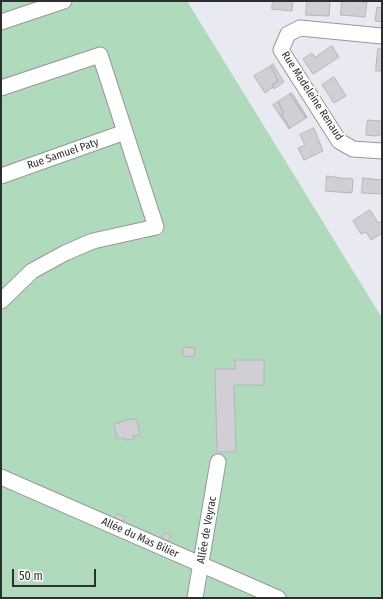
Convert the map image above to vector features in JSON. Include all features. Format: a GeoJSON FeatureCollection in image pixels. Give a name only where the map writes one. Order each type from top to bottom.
{"type":"FeatureCollection","features":[{"type":"Feature","properties":{"kind":"street"},"geometry":{"type":"LineString","coordinates":[[1,22],[64,1]]}},
{"type":"Feature","properties":{"kind":"street","name":"Rue Madeleine Renaud"},"geometry":{"type":"LineString","coordinates":[[382,36],[300,28],[288,34],[281,50],[339,141],[353,149],[382,151]]}},
{"type":"Feature","properties":{"kind":"street"},"geometry":{"type":"LineString","coordinates":[[1,88],[100,55],[156,227],[93,241],[65,253],[32,271],[1,301]]}},
{"type":"Feature","properties":{"kind":"street","name":"Rue Samuel Paty"},"geometry":{"type":"LineString","coordinates":[[1,176],[125,132]]}},
{"type":"Feature","properties":{"kind":"street","name":"Allée de Veyrac"},"geometry":{"type":"LineString","coordinates":[[195,598],[218,462]]}},
{"type":"Feature","properties":{"kind":"street","name":"Allée du Mas Bilier"},"geometry":{"type":"LineString","coordinates":[[1,478],[278,598]]}},
{"type":"Feature","properties":{"kind":"green space"},"geometry":{"type":"Polygon","coordinates":[[[1,1],[187,1],[382,318],[382,598],[1,598],[1,1]]]}},
{"type":"Feature","properties":{"kind":"building"},"geometry":{"type":"Polygon","coordinates":[[[273,1],[293,1],[292,11],[272,9],[273,1]]]}},
{"type":"Feature","properties":{"kind":"building"},"geometry":{"type":"Polygon","coordinates":[[[307,1],[330,1],[329,16],[306,15],[307,1]]]}},
{"type":"Feature","properties":{"kind":"building"},"geometry":{"type":"Polygon","coordinates":[[[342,1],[367,2],[365,17],[341,15],[342,1]]]}},
{"type":"Feature","properties":{"kind":"building"},"geometry":{"type":"Polygon","coordinates":[[[377,7],[382,8],[381,22],[375,21],[377,7]]]}},
{"type":"Feature","properties":{"kind":"building"},"geometry":{"type":"Polygon","coordinates":[[[332,46],[339,57],[313,74],[303,59],[312,53],[315,57],[332,46]]]}},
{"type":"Feature","properties":{"kind":"building"},"geometry":{"type":"Polygon","coordinates":[[[378,49],[382,49],[382,71],[376,71],[378,49]]]}},
{"type":"Feature","properties":{"kind":"building"},"geometry":{"type":"Polygon","coordinates":[[[273,64],[284,82],[274,89],[272,85],[278,81],[271,66],[273,64]]]}},
{"type":"Feature","properties":{"kind":"building"},"geometry":{"type":"Polygon","coordinates":[[[271,66],[278,81],[265,93],[254,76],[271,66]]]}},
{"type":"Feature","properties":{"kind":"building"},"geometry":{"type":"Polygon","coordinates":[[[334,77],[346,96],[334,103],[322,85],[334,77]]]}},
{"type":"Feature","properties":{"kind":"building"},"geometry":{"type":"Polygon","coordinates":[[[292,93],[307,117],[306,118],[290,94],[292,93]]]}},
{"type":"Feature","properties":{"kind":"building"},"geometry":{"type":"Polygon","coordinates":[[[290,94],[306,118],[290,128],[281,114],[284,113],[278,102],[290,94]]]}},
{"type":"Feature","properties":{"kind":"building"},"geometry":{"type":"Polygon","coordinates":[[[278,102],[284,113],[281,114],[290,128],[289,129],[273,105],[278,102]]]}},
{"type":"Feature","properties":{"kind":"building"},"geometry":{"type":"Polygon","coordinates":[[[368,120],[382,121],[382,135],[366,135],[368,120]]]}},
{"type":"Feature","properties":{"kind":"building"},"geometry":{"type":"Polygon","coordinates":[[[314,128],[323,151],[304,160],[298,148],[305,145],[300,135],[314,128]]]}},
{"type":"Feature","properties":{"kind":"building"},"geometry":{"type":"Polygon","coordinates":[[[327,176],[342,179],[353,179],[352,193],[326,191],[327,176]]]}},
{"type":"Feature","properties":{"kind":"building"},"geometry":{"type":"Polygon","coordinates":[[[363,178],[381,180],[382,178],[382,194],[362,193],[363,178]]]}},
{"type":"Feature","properties":{"kind":"building"},"geometry":{"type":"Polygon","coordinates":[[[370,210],[378,223],[382,221],[382,233],[371,240],[366,232],[361,234],[353,221],[370,210]]]}},
{"type":"Feature","properties":{"kind":"building"},"geometry":{"type":"Polygon","coordinates":[[[183,347],[195,348],[194,357],[183,356],[183,347]]]}},
{"type":"Feature","properties":{"kind":"building"},"geometry":{"type":"Polygon","coordinates":[[[235,360],[264,360],[264,385],[234,385],[236,452],[217,452],[215,369],[235,369],[235,360]]]}},
{"type":"Feature","properties":{"kind":"building"},"geometry":{"type":"Polygon","coordinates":[[[137,419],[140,435],[133,436],[134,439],[117,439],[114,424],[122,421],[137,419]]]}},
{"type":"Feature","properties":{"kind":"building"},"geometry":{"type":"Polygon","coordinates":[[[117,514],[125,517],[123,521],[115,518],[117,514]]]}},
{"type":"Feature","properties":{"kind":"building"},"geometry":{"type":"Polygon","coordinates":[[[165,533],[171,535],[168,541],[162,538],[165,533]]]}}]}
